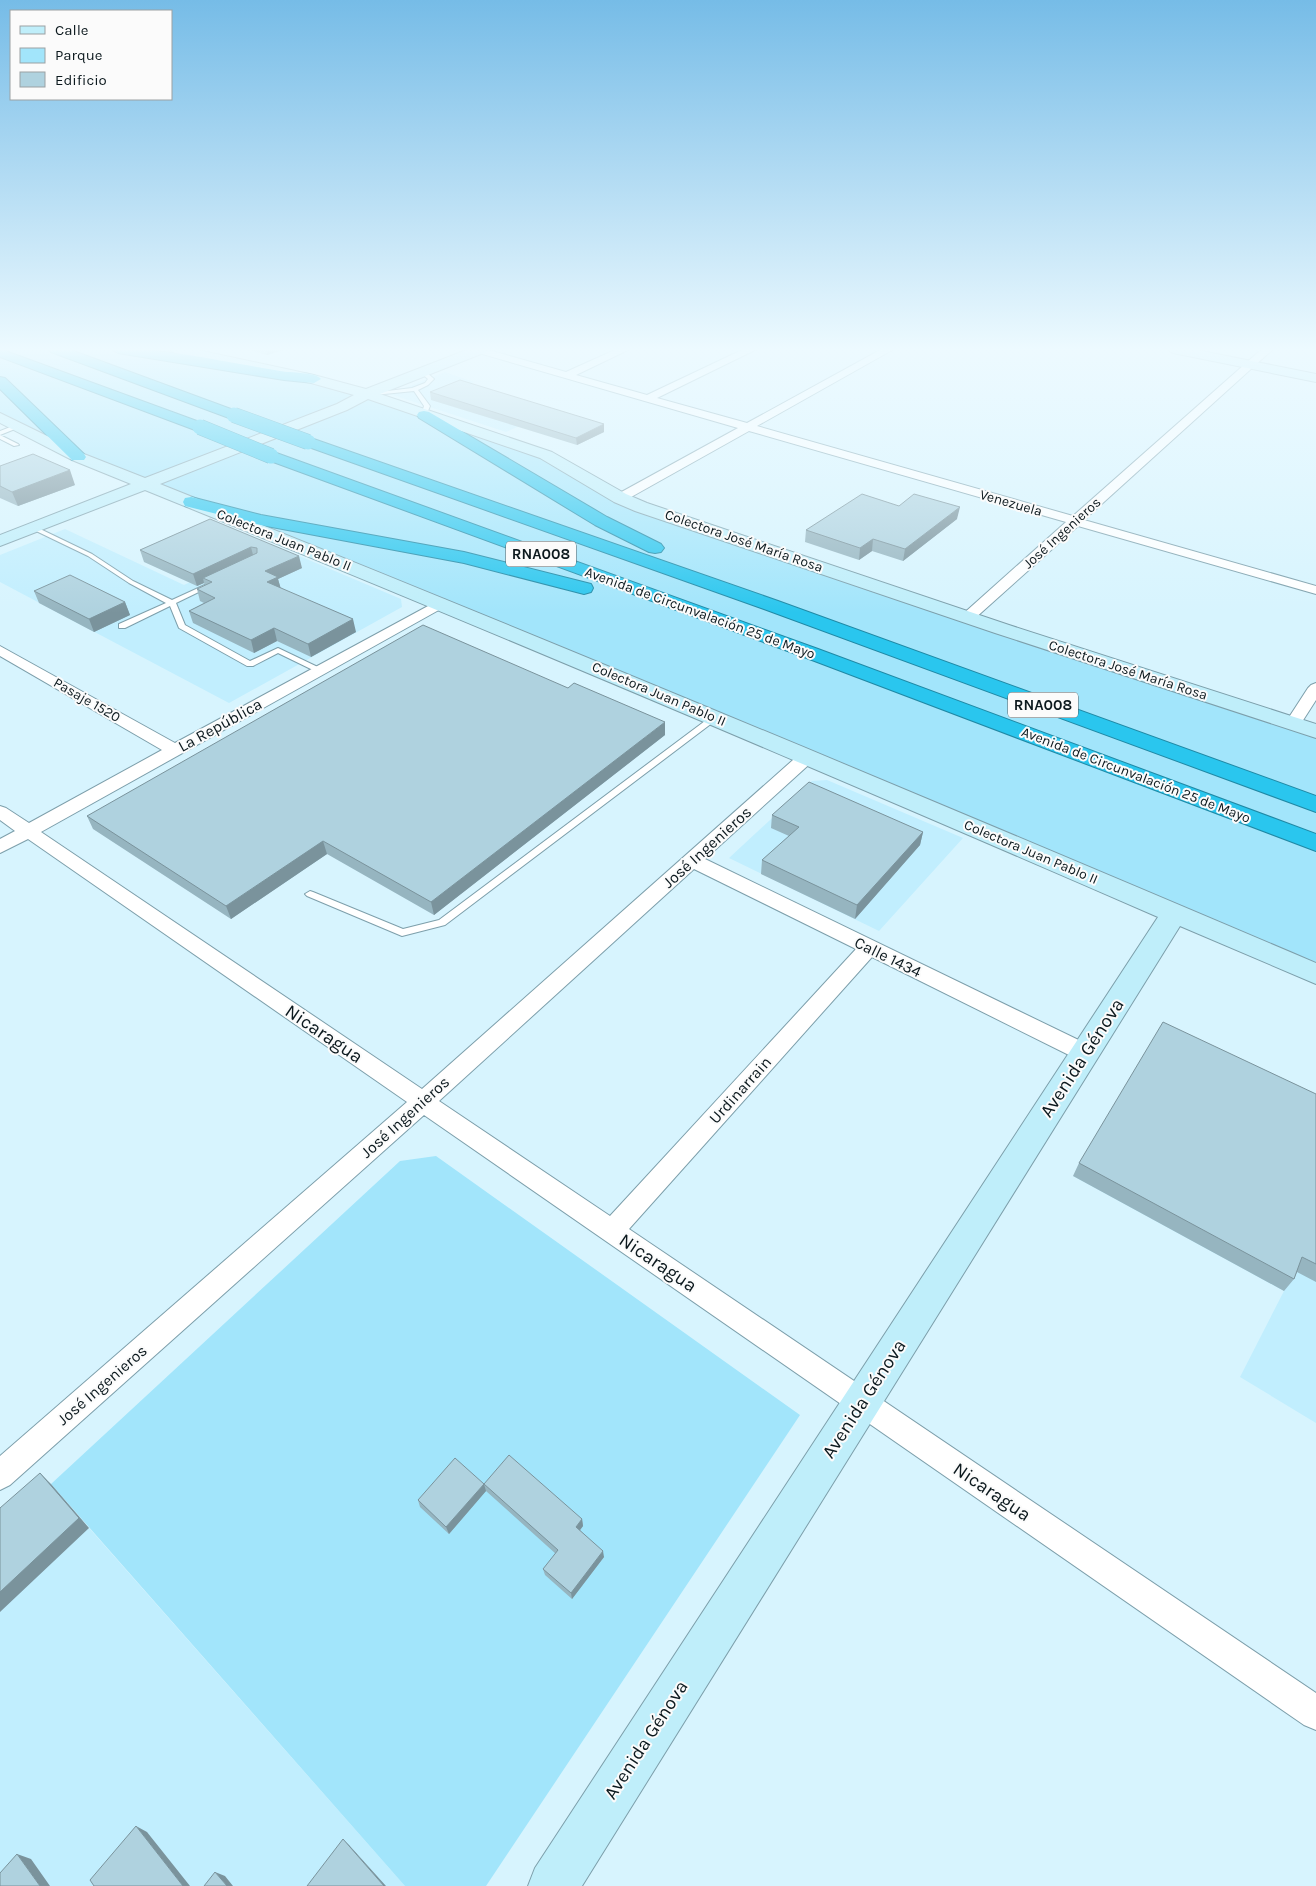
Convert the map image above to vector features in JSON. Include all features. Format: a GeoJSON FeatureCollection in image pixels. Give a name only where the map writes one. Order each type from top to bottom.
{"type":"FeatureCollection","features":[{"type":"Feature","properties":{"kind":"highway"},"geometry":{"type":"LineString","coordinates":[[57,437],[78,457]]}},
{"type":"Feature","properties":{"kind":"highway","name":"Avenida de Circunvalación 25 de Mayo"},"geometry":{"type":"LineString","coordinates":[[223,437],[811,653],[1316,843]]}},
{"type":"Feature","properties":{"kind":"highway","name":"Avenida de Circunvalación 25 de Mayo"},"geometry":{"type":"LineString","coordinates":[[294,437],[771,605],[1316,804]]}},
{"type":"Feature","properties":{"kind":"highway"},"geometry":{"type":"LineString","coordinates":[[461,437],[601,521],[646,544],[708,569],[771,605]]}},
{"type":"Feature","properties":{"kind":"highway"},"geometry":{"type":"LineString","coordinates":[[191,502],[260,519],[367,537],[477,560],[558,580],[703,626],[811,653]]}},
{"type":"Feature","properties":{"kind":"main road","name":"Colectora Juan Pablo II"},"geometry":{"type":"LineString","coordinates":[[39,437],[78,457],[138,482],[441,603],[808,756],[1316,974]]}},
{"type":"Feature","properties":{"kind":"main road"},"geometry":{"type":"LineString","coordinates":[[0,531],[259,437]]}},
{"type":"Feature","properties":{"kind":"main road","name":"Colectora José María Rosa"},"geometry":{"type":"LineString","coordinates":[[491,437],[546,455],[620,498],[642,507],[1292,725],[1316,731]]}},
{"type":"Feature","properties":{"kind":"main road"},"geometry":{"type":"LineString","coordinates":[[0,542],[138,482]]}},
{"type":"Feature","properties":{"kind":"main road","name":"Avenida Génova"},"geometry":{"type":"LineString","coordinates":[[553,1886],[1175,912]]}},
{"type":"Feature","properties":{"kind":"street"},"geometry":{"type":"LineString","coordinates":[[620,498],[731,437]]}},
{"type":"Feature","properties":{"kind":"street","name":"Venezuela"},"geometry":{"type":"LineString","coordinates":[[778,437],[1316,590]]}},
{"type":"Feature","properties":{"kind":"street","name":"José Ingenieros"},"geometry":{"type":"LineString","coordinates":[[968,617],[1170,437]]}},
{"type":"Feature","properties":{"kind":"street","name":"La República"},"geometry":{"type":"LineString","coordinates":[[0,847],[441,603]]}},
{"type":"Feature","properties":{"kind":"street","name":"Pasaje 1520"},"geometry":{"type":"LineString","coordinates":[[0,650],[174,750]]}},
{"type":"Feature","properties":{"kind":"street"},"geometry":{"type":"LineString","coordinates":[[1292,725],[1316,688]]}},
{"type":"Feature","properties":{"kind":"street","name":"José Ingenieros"},"geometry":{"type":"LineString","coordinates":[[0,1476],[423,1102],[808,756]]}},
{"type":"Feature","properties":{"kind":"street","name":"Nicaragua"},"geometry":{"type":"LineString","coordinates":[[0,812],[1316,1713]]}},
{"type":"Feature","properties":{"kind":"street","name":"Calle 1434"},"geometry":{"type":"LineString","coordinates":[[692,860],[1085,1054]]}},
{"type":"Feature","properties":{"kind":"street","name":"Urdinarrain"},"geometry":{"type":"LineString","coordinates":[[612,1231],[869,948]]}},
{"type":"Feature","properties":{"kind":"lane"},"geometry":{"type":"LineString","coordinates":[[0,437],[16,445]]}},
{"type":"Feature","properties":{"kind":"lane"},"geometry":{"type":"LineString","coordinates":[[34,528],[90,555],[131,582],[172,602],[182,626],[250,664],[278,650],[320,670]]}},
{"type":"Feature","properties":{"kind":"lane"},"geometry":{"type":"LineString","coordinates":[[122,626],[214,582]]}},
{"type":"Feature","properties":{"kind":"lane"},"geometry":{"type":"LineString","coordinates":[[310,894],[402,933],[442,923],[716,718]]}},
{"type":"Feature","properties":{"kind":"shaded area"},"geometry":{"type":"Polygon","coordinates":[[[65,529],[184,585],[271,544],[401,599],[402,607],[229,703],[0,582],[0,555],[65,529]]]}},
{"type":"Feature","properties":{"kind":"shaded area"},"geometry":{"type":"Polygon","coordinates":[[[827,780],[963,838],[879,931],[729,858],[812,781],[827,780]]]}},
{"type":"Feature","properties":{"kind":"shaded area"},"geometry":{"type":"Polygon","coordinates":[[[1316,1112],[1316,1423],[1240,1377],[1284,1291],[1073,1176],[1316,1112]]]}},
{"type":"Feature","properties":{"kind":"shaded area"},"geometry":{"type":"Polygon","coordinates":[[[51,1484],[405,1886],[0,1886],[0,1529],[51,1484]]]}},
{"type":"Feature","properties":{"kind":"green space"},"geometry":{"type":"Polygon","coordinates":[[[45,437],[491,437],[546,455],[620,498],[1316,731],[1316,974],[191,502],[45,437]]]}},
{"type":"Feature","properties":{"kind":"green space"},"geometry":{"type":"Polygon","coordinates":[[[436,1156],[800,1415],[486,1886],[405,1886],[51,1484],[400,1161],[436,1156]]]}},
{"type":"Feature","properties":{"kind":"building"},"geometry":{"type":"Polygon","coordinates":[[[33,454],[70,470],[12,492],[0,486],[0,466],[33,454]]]}},
{"type":"Feature","properties":{"kind":"building"},"geometry":{"type":"Polygon","coordinates":[[[862,494],[899,506],[914,494],[960,507],[905,549],[873,539],[860,548],[806,530],[862,494]]]}},
{"type":"Feature","properties":{"kind":"building"},"geometry":{"type":"Polygon","coordinates":[[[210,519],[299,556],[265,571],[278,577],[267,582],[353,619],[308,644],[274,628],[251,640],[189,611],[215,598],[197,589],[212,582],[203,578],[257,553],[257,548],[251,547],[193,574],[140,550],[210,519]]]}},
{"type":"Feature","properties":{"kind":"building"},"geometry":{"type":"Polygon","coordinates":[[[70,575],[125,602],[89,619],[34,591],[70,575]]]}},
{"type":"Feature","properties":{"kind":"building"},"geometry":{"type":"Polygon","coordinates":[[[423,625],[568,688],[574,683],[665,722],[431,902],[323,841],[226,906],[87,816],[423,625]]]}},
{"type":"Feature","properties":{"kind":"building"},"geometry":{"type":"Polygon","coordinates":[[[809,782],[923,832],[857,905],[762,860],[799,827],[772,815],[809,782]]]}},
{"type":"Feature","properties":{"kind":"building"},"geometry":{"type":"Polygon","coordinates":[[[1163,1022],[1316,1094],[1316,1264],[1302,1257],[1294,1279],[1079,1163],[1163,1022]]]}},
{"type":"Feature","properties":{"kind":"building"},"geometry":{"type":"Polygon","coordinates":[[[509,1455],[582,1519],[576,1527],[603,1551],[571,1593],[543,1569],[558,1550],[484,1484],[509,1455]]]}},
{"type":"Feature","properties":{"kind":"building"},"geometry":{"type":"Polygon","coordinates":[[[455,1458],[484,1484],[446,1527],[418,1500],[455,1458]]]}},
{"type":"Feature","properties":{"kind":"building"},"geometry":{"type":"Polygon","coordinates":[[[40,1473],[79,1518],[0,1592],[0,1508],[40,1473]]]}},
{"type":"Feature","properties":{"kind":"building"},"geometry":{"type":"Polygon","coordinates":[[[136,1826],[183,1886],[94,1886],[90,1880],[136,1826]]]}},
{"type":"Feature","properties":{"kind":"building"},"geometry":{"type":"Polygon","coordinates":[[[343,1839],[384,1886],[307,1886],[343,1839]]]}},
{"type":"Feature","properties":{"kind":"building"},"geometry":{"type":"Polygon","coordinates":[[[17,1854],[40,1886],[0,1886],[0,1873],[17,1854]]]}},
{"type":"Feature","properties":{"kind":"building"},"geometry":{"type":"Polygon","coordinates":[[[215,1872],[227,1886],[204,1886],[215,1872]]]}}]}
